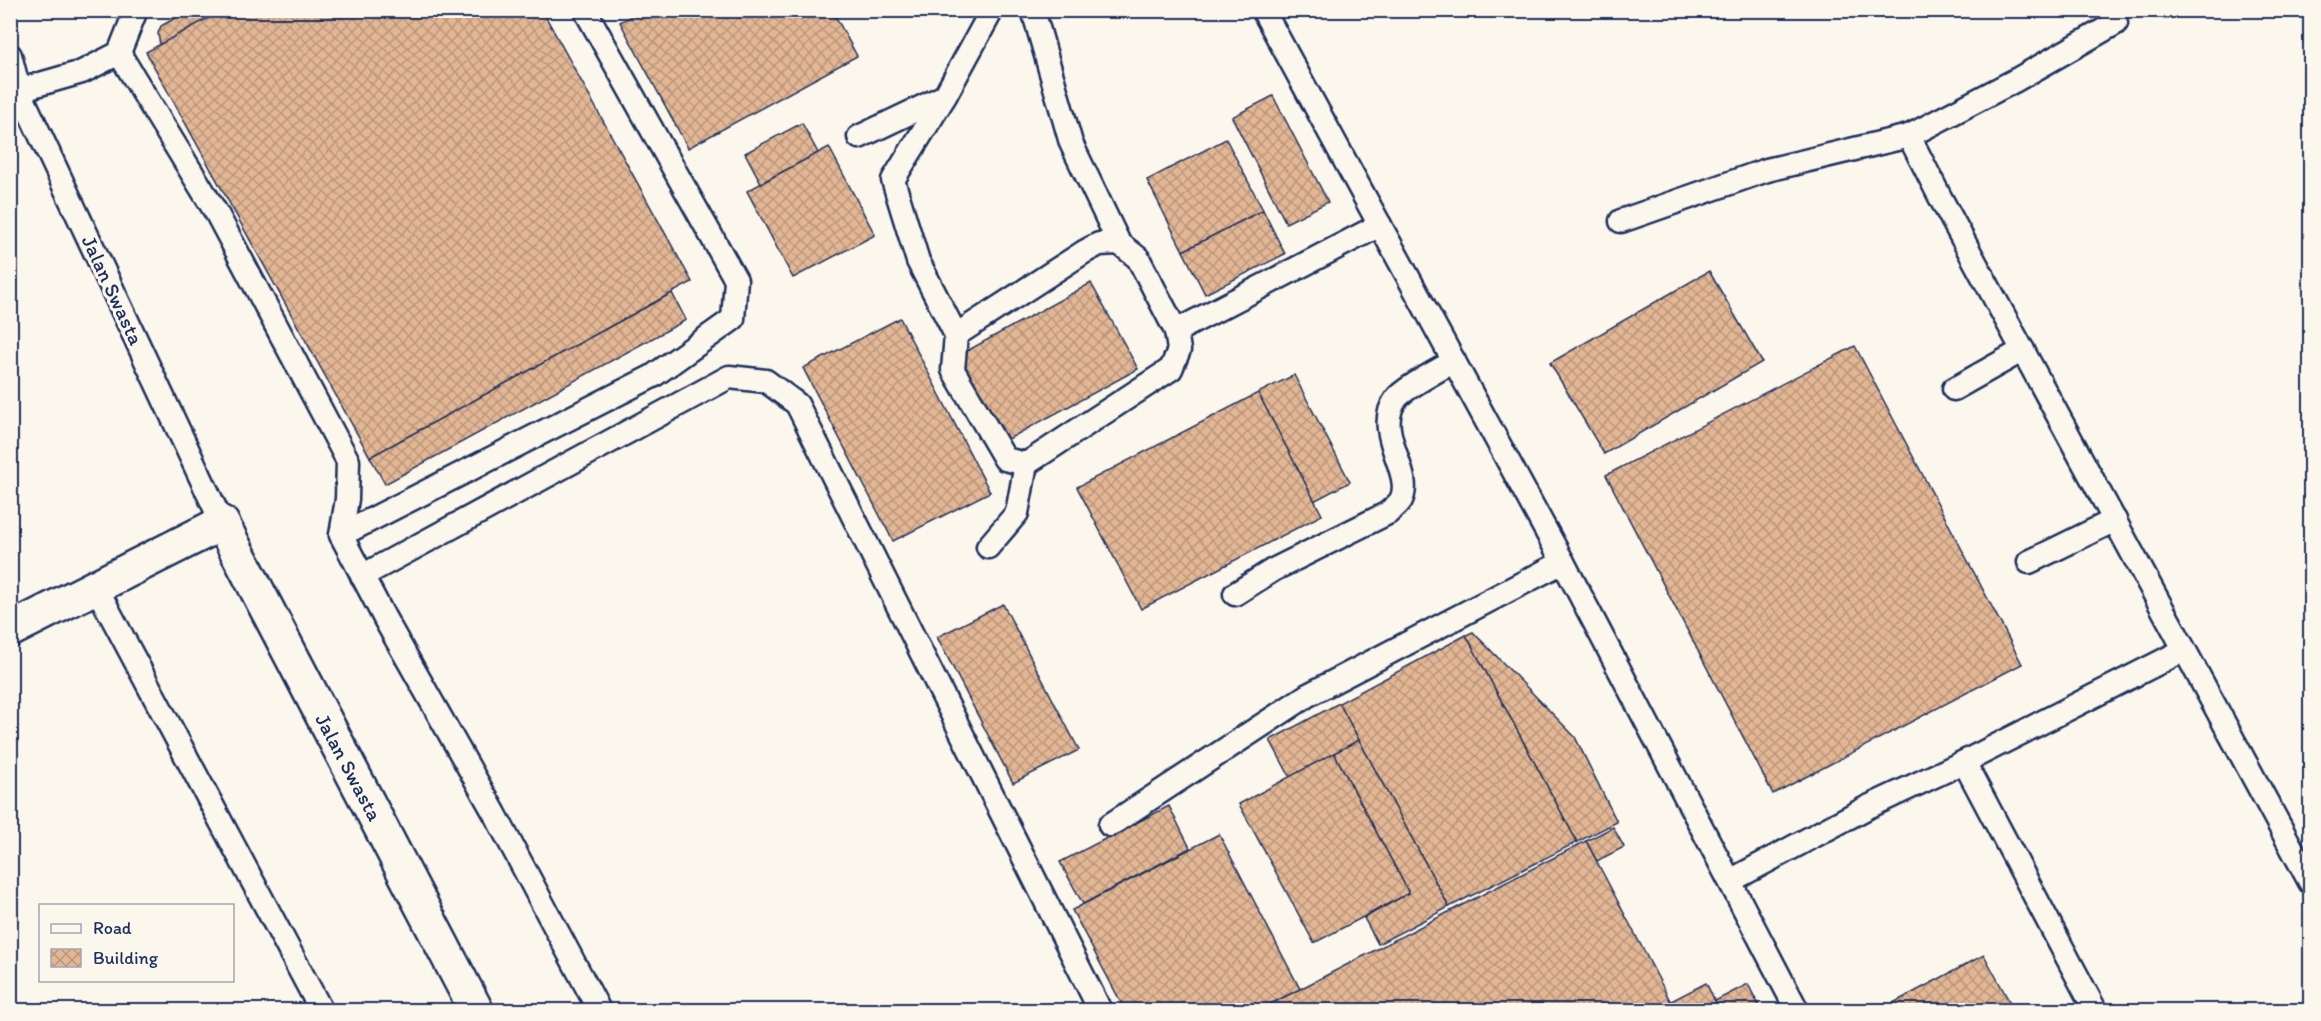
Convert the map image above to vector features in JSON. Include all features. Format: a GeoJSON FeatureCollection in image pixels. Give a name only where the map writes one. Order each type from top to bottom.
{"type":"FeatureCollection","features":[{"type":"Feature","properties":{"kind":"street"},"geometry":{"type":"LineString","coordinates":[[10,630],[222,523]]}},
{"type":"Feature","properties":{"kind":"street","name":"Jalan Swasta"},"geometry":{"type":"LineString","coordinates":[[222,523],[476,1011]]}},
{"type":"Feature","properties":{"kind":"lane"},"geometry":{"type":"LineString","coordinates":[[19,90],[82,72],[119,53],[136,10]]}},
{"type":"Feature","properties":{"kind":"lane"},"geometry":{"type":"LineString","coordinates":[[341,535],[653,376],[733,319],[736,280],[585,10]]}},
{"type":"Feature","properties":{"kind":"lane"},"geometry":{"type":"LineString","coordinates":[[992,10],[945,96],[893,180],[918,261],[956,335],[953,370],[1005,459],[1026,464],[1172,369],[1179,350],[1176,331],[1138,258],[1119,243],[1071,143],[1033,10]]}},
{"type":"Feature","properties":{"kind":"lane"},"geometry":{"type":"LineString","coordinates":[[1263,10],[1563,562],[1797,1011]]}},
{"type":"Feature","properties":{"kind":"lane"},"geometry":{"type":"LineString","coordinates":[[1620,221],[1767,170],[1909,136],[2016,80],[2116,23]]}},
{"type":"Feature","properties":{"kind":"lane"},"geometry":{"type":"LineString","coordinates":[[119,53],[217,214],[348,461],[347,499],[341,535],[495,814],[599,1011]]}},
{"type":"Feature","properties":{"kind":"lane","name":"Jalan Swasta"},"geometry":{"type":"LineString","coordinates":[[10,55],[19,90],[222,523]]}},
{"type":"Feature","properties":{"kind":"lane"},"geometry":{"type":"LineString","coordinates":[[859,137],[945,96]]}},
{"type":"Feature","properties":{"kind":"lane"},"geometry":{"type":"LineString","coordinates":[[1909,136],[2310,882]]}},
{"type":"Feature","properties":{"kind":"lane"},"geometry":{"type":"LineString","coordinates":[[1176,331],[1380,225]]}},
{"type":"Feature","properties":{"kind":"lane"},"geometry":{"type":"LineString","coordinates":[[956,335],[1084,252],[1099,244],[1119,243]]}},
{"type":"Feature","properties":{"kind":"lane"},"geometry":{"type":"LineString","coordinates":[[1954,388],[2023,350]]}},
{"type":"Feature","properties":{"kind":"lane"},"geometry":{"type":"LineString","coordinates":[[1236,594],[1273,570],[1388,513],[1401,501],[1405,485],[1393,447],[1388,414],[1397,397],[1454,361]]}},
{"type":"Feature","properties":{"kind":"lane"},"geometry":{"type":"LineString","coordinates":[[362,576],[729,377],[766,381],[797,404],[1100,1011]]}},
{"type":"Feature","properties":{"kind":"lane"},"geometry":{"type":"LineString","coordinates":[[988,547],[1017,513],[1026,464]]}},
{"type":"Feature","properties":{"kind":"lane"},"geometry":{"type":"LineString","coordinates":[[2029,562],[2115,520]]}},
{"type":"Feature","properties":{"kind":"lane"},"geometry":{"type":"LineString","coordinates":[[1110,825],[1308,695],[1563,562]]}},
{"type":"Feature","properties":{"kind":"lane"},"geometry":{"type":"LineString","coordinates":[[96,587],[321,1011]]}},
{"type":"Feature","properties":{"kind":"lane"},"geometry":{"type":"LineString","coordinates":[[1730,881],[1868,807],[1964,762],[2184,650]]}},
{"type":"Feature","properties":{"kind":"lane"},"geometry":{"type":"LineString","coordinates":[[1964,762],[2095,1011]]}},
{"type":"Feature","properties":{"kind":"building"},"geometry":{"type":"Polygon","coordinates":[[[189,10],[223,10],[160,45],[158,33],[161,26],[189,10]]]}},
{"type":"Feature","properties":{"kind":"building"},"geometry":{"type":"Polygon","coordinates":[[[223,10],[542,10],[692,282],[370,457],[146,52],[223,10]]]}},
{"type":"Feature","properties":{"kind":"building"},"geometry":{"type":"Polygon","coordinates":[[[642,10],[832,10],[857,56],[688,148],[620,22],[642,10]]]}},
{"type":"Feature","properties":{"kind":"building"},"geometry":{"type":"Polygon","coordinates":[[[1273,96],[1328,202],[1286,223],[1232,117],[1273,96]]]}},
{"type":"Feature","properties":{"kind":"building"},"geometry":{"type":"Polygon","coordinates":[[[802,123],[818,153],[761,183],[745,153],[802,123]]]}},
{"type":"Feature","properties":{"kind":"building"},"geometry":{"type":"Polygon","coordinates":[[[1226,139],[1263,210],[1183,251],[1147,180],[1226,139]]]}},
{"type":"Feature","properties":{"kind":"building"},"geometry":{"type":"Polygon","coordinates":[[[829,147],[875,235],[793,278],[747,191],[829,147]]]}},
{"type":"Feature","properties":{"kind":"building"},"geometry":{"type":"Polygon","coordinates":[[[1263,210],[1285,254],[1205,294],[1183,251],[1263,210]]]}},
{"type":"Feature","properties":{"kind":"building"},"geometry":{"type":"Polygon","coordinates":[[[1709,271],[1762,362],[1604,454],[1550,363],[1709,271]]]}},
{"type":"Feature","properties":{"kind":"building"},"geometry":{"type":"Polygon","coordinates":[[[1091,283],[1138,369],[1001,443],[954,358],[1091,283]]]}},
{"type":"Feature","properties":{"kind":"building"},"geometry":{"type":"Polygon","coordinates":[[[672,293],[686,320],[385,484],[370,457],[672,293]]]}},
{"type":"Feature","properties":{"kind":"building"},"geometry":{"type":"Polygon","coordinates":[[[900,318],[990,492],[893,541],[803,368],[900,318]]]}},
{"type":"Feature","properties":{"kind":"building"},"geometry":{"type":"Polygon","coordinates":[[[1855,346],[2022,664],[1773,794],[1606,475],[1855,346]]]}},
{"type":"Feature","properties":{"kind":"building"},"geometry":{"type":"Polygon","coordinates":[[[1294,375],[1350,482],[1314,501],[1258,393],[1294,375]]]}},
{"type":"Feature","properties":{"kind":"building"},"geometry":{"type":"Polygon","coordinates":[[[1258,393],[1322,515],[1141,609],[1077,487],[1258,393]]]}},
{"type":"Feature","properties":{"kind":"building"},"geometry":{"type":"Polygon","coordinates":[[[1003,604],[1079,750],[1013,783],[937,637],[1003,604]]]}},
{"type":"Feature","properties":{"kind":"building"},"geometry":{"type":"Polygon","coordinates":[[[1473,632],[1575,737],[1617,822],[1577,842],[1466,635],[1473,632]]]}},
{"type":"Feature","properties":{"kind":"building"},"geometry":{"type":"Polygon","coordinates":[[[1466,635],[1577,842],[1449,907],[1339,703],[1466,635]]]}},
{"type":"Feature","properties":{"kind":"building"},"geometry":{"type":"Polygon","coordinates":[[[1339,703],[1359,740],[1290,777],[1270,740],[1339,703]]]}},
{"type":"Feature","properties":{"kind":"building"},"geometry":{"type":"Polygon","coordinates":[[[1359,740],[1449,907],[1378,944],[1364,918],[1409,893],[1334,753],[1359,740]]]}},
{"type":"Feature","properties":{"kind":"building"},"geometry":{"type":"Polygon","coordinates":[[[1334,753],[1409,893],[1314,943],[1239,804],[1334,753]]]}},
{"type":"Feature","properties":{"kind":"building"},"geometry":{"type":"Polygon","coordinates":[[[1169,806],[1190,848],[1083,904],[1060,862],[1169,806]]]}},
{"type":"Feature","properties":{"kind":"building"},"geometry":{"type":"Polygon","coordinates":[[[1613,827],[1624,847],[1597,861],[1586,841],[1613,827]]]}},
{"type":"Feature","properties":{"kind":"building"},"geometry":{"type":"Polygon","coordinates":[[[1219,834],[1300,989],[1259,1010],[1125,1010],[1072,910],[1219,834]]]}},
{"type":"Feature","properties":{"kind":"building"},"geometry":{"type":"Polygon","coordinates":[[[1586,841],[1675,1010],[1259,1010],[1300,989],[1586,841]]]}},
{"type":"Feature","properties":{"kind":"building"},"geometry":{"type":"Polygon","coordinates":[[[1984,955],[2014,1010],[1880,1010],[1984,955]]]}},
{"type":"Feature","properties":{"kind":"building"},"geometry":{"type":"Polygon","coordinates":[[[1706,983],[1719,1009],[1675,1010],[1671,1001],[1706,983]]]}},
{"type":"Feature","properties":{"kind":"building"},"geometry":{"type":"Polygon","coordinates":[[[1748,984],[1761,1010],[1720,1010],[1715,1001],[1748,984]]]}}]}
